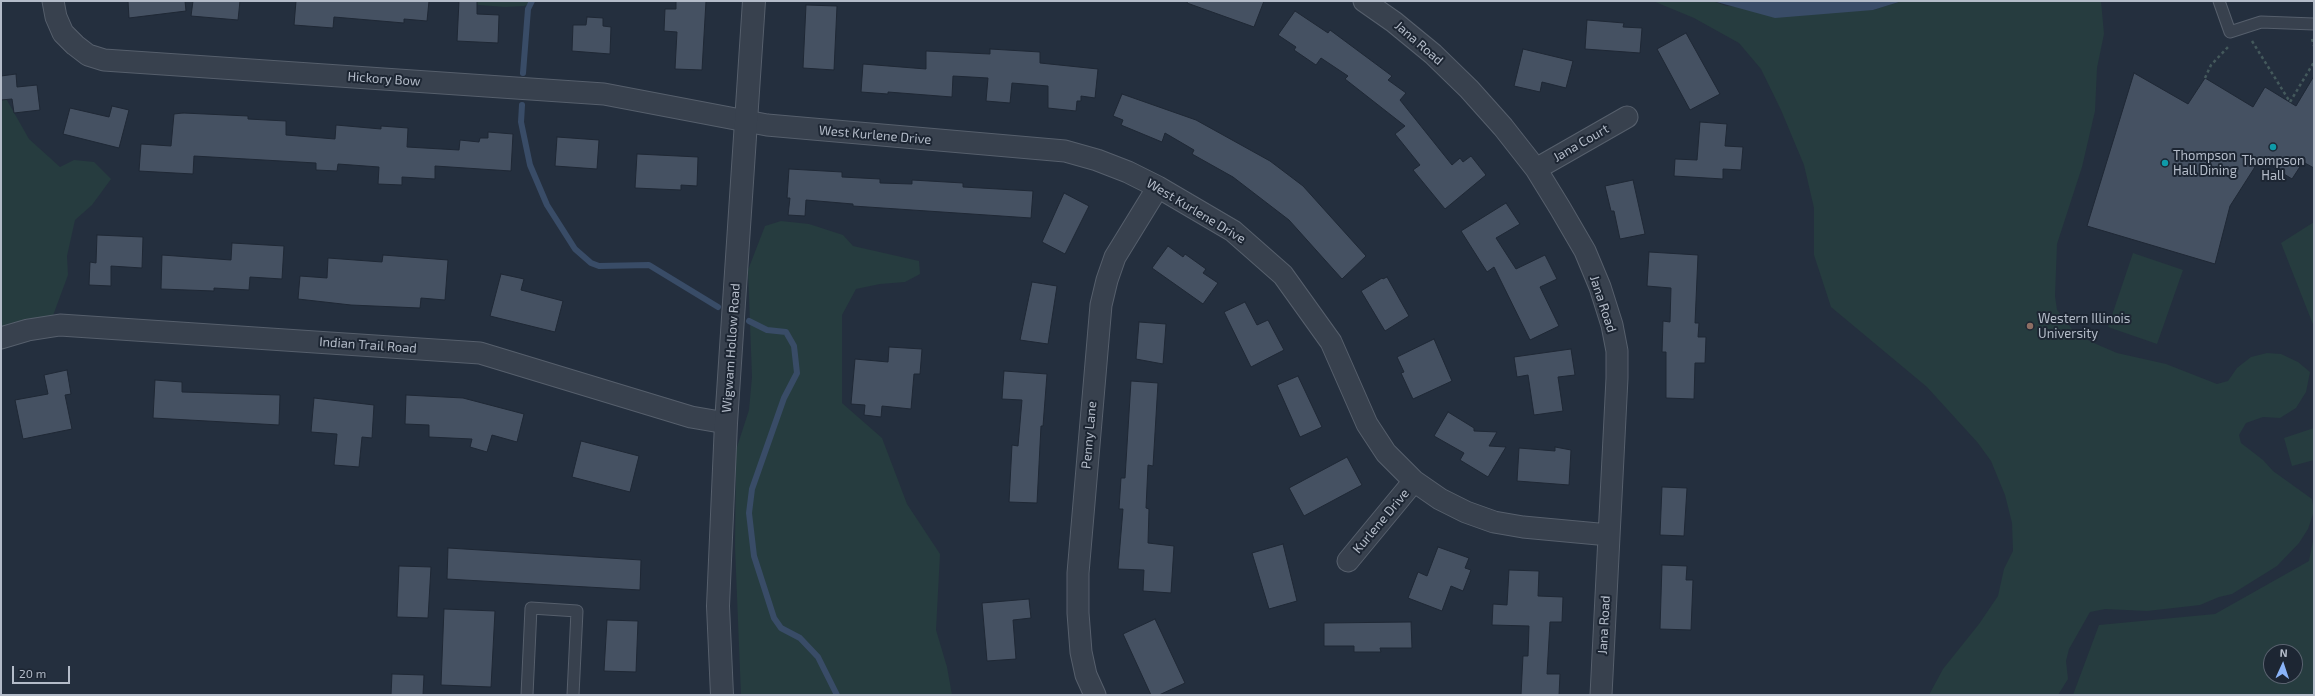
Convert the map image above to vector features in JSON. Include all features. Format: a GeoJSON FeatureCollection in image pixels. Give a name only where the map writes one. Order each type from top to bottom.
{"type":"FeatureCollection","features":[{"type":"Feature","properties":{"kind":"street","name":"Hickory Bow"},"geometry":{"type":"LineString","coordinates":[[53,1],[56,17],[67,37],[88,55],[104,60],[604,94],[746,120]]}},
{"type":"Feature","properties":{"kind":"street","name":"Wigwam Hollow Road"},"geometry":{"type":"LineString","coordinates":[[722,695],[718,606],[726,423],[754,1]]}},
{"type":"Feature","properties":{"kind":"street","name":"Jana Road"},"geometry":{"type":"LineString","coordinates":[[1364,1],[1394,22],[1433,54],[1469,89],[1503,127],[1536,169],[1585,251],[1612,325],[1617,351],[1617,378],[1601,695]]}},
{"type":"Feature","properties":{"kind":"street","name":"Jana Court"},"geometry":{"type":"LineString","coordinates":[[1536,169],[1627,117]]}},
{"type":"Feature","properties":{"kind":"street","name":"West Kurlene Drive"},"geometry":{"type":"LineString","coordinates":[[746,120],[767,125],[1065,151],[1097,160],[1128,172],[1158,187],[1233,230],[1283,275],[1331,342],[1367,424],[1386,453],[1414,481],[1440,499],[1466,512],[1494,522],[1523,527],[1609,534]]}},
{"type":"Feature","properties":{"kind":"street","name":"Penny Lane"},"geometry":{"type":"LineString","coordinates":[[1095,695],[1086,675],[1081,652],[1078,589],[1101,305],[1106,280],[1115,256],[1158,187]]}},
{"type":"Feature","properties":{"kind":"street","name":"Indian Trail Road"},"geometry":{"type":"LineString","coordinates":[[1,338],[28,330],[60,325],[480,353],[691,417],[726,423]]}},
{"type":"Feature","properties":{"kind":"street","name":"Kurlene Drive"},"geometry":{"type":"LineString","coordinates":[[1348,561],[1414,481]]}},
{"type":"Feature","properties":{"kind":"lane"},"geometry":{"type":"LineString","coordinates":[[2219,1],[2230,32],[2262,22],[2314,24]]}},
{"type":"Feature","properties":{"kind":"lane"},"geometry":{"type":"LineString","coordinates":[[527,695],[531,608],[577,611],[573,695]]}},
{"type":"Feature","properties":{"kind":"path"},"geometry":{"type":"LineString","coordinates":[[2256,36],[2249,37],[2290,102],[2314,62]]}},
{"type":"Feature","properties":{"kind":"path"},"geometry":{"type":"LineString","coordinates":[[2205,78],[2211,65],[2230,46]]}},
{"type":"Feature","properties":{"kind":"green space"},"geometry":{"type":"Polygon","coordinates":[[[460,1],[538,1],[524,6],[505,7],[479,5],[460,1]]]}},
{"type":"Feature","properties":{"kind":"green space"},"geometry":{"type":"Polygon","coordinates":[[[1653,1],[1713,1],[1726,6],[1873,10],[1902,1],[2101,1],[2104,34],[2097,68],[2095,111],[2082,167],[2057,244],[2055,296],[2057,310],[2076,334],[2096,344],[2117,353],[2166,364],[2217,384],[2228,381],[2237,368],[2251,357],[2267,353],[2281,354],[2298,362],[2310,372],[2306,392],[2296,408],[2280,418],[2263,417],[2246,423],[2239,435],[2241,443],[2263,460],[2273,471],[2312,499],[2314,511],[2308,529],[2299,543],[2277,566],[2232,594],[2219,597],[2200,605],[2147,611],[2105,609],[2090,612],[2069,649],[2066,661],[2068,679],[2058,695],[1929,695],[1943,669],[1979,624],[1998,596],[2004,569],[2013,551],[2012,523],[2005,495],[1991,461],[1978,443],[1927,387],[1831,307],[1814,255],[1814,208],[1804,165],[1781,110],[1761,69],[1739,43],[1694,18],[1653,1]]]}},
{"type":"Feature","properties":{"kind":"green space"},"geometry":{"type":"Polygon","coordinates":[[[4,95],[29,139],[60,167],[74,160],[94,162],[111,179],[92,205],[75,220],[67,256],[68,275],[48,329],[1,337],[1,97],[4,95]]]}},
{"type":"Feature","properties":{"kind":"green space"},"geometry":{"type":"Polygon","coordinates":[[[781,221],[809,224],[843,235],[853,246],[919,261],[920,274],[905,282],[880,284],[856,289],[842,315],[842,403],[882,438],[907,504],[940,554],[936,630],[947,667],[952,695],[741,695],[735,547],[736,450],[749,410],[752,377],[748,270],[765,226],[781,221]]]}},
{"type":"Feature","properties":{"kind":"green space"},"geometry":{"type":"Polygon","coordinates":[[[2314,222],[2314,327],[2281,243],[2314,222]]]}},
{"type":"Feature","properties":{"kind":"green space"},"geometry":{"type":"Polygon","coordinates":[[[2133,253],[2183,270],[2157,344],[2108,327],[2133,253]]]}},
{"type":"Feature","properties":{"kind":"green space"},"geometry":{"type":"Polygon","coordinates":[[[2314,428],[2314,460],[2292,466],[2284,438],[2314,428]]]}},
{"type":"Feature","properties":{"kind":"green space"},"geometry":{"type":"Polygon","coordinates":[[[2314,536],[2314,695],[2073,695],[2099,625],[2215,614],[2309,561],[2314,536]]]}},
{"type":"Feature","properties":{"kind":"water"},"geometry":{"type":"Polygon","coordinates":[[[1713,1],[1902,1],[1873,10],[1775,18],[1713,1]]]}},
{"type":"Feature","properties":{"kind":"building"},"geometry":{"type":"Polygon","coordinates":[[[128,1],[185,1],[186,11],[129,18],[128,1]]]}},
{"type":"Feature","properties":{"kind":"building"},"geometry":{"type":"Polygon","coordinates":[[[193,1],[240,1],[238,20],[191,16],[193,1]]]}},
{"type":"Feature","properties":{"kind":"building"},"geometry":{"type":"Polygon","coordinates":[[[296,1],[429,1],[427,21],[404,19],[404,23],[334,17],[333,28],[294,25],[296,1]]]}},
{"type":"Feature","properties":{"kind":"building"},"geometry":{"type":"Polygon","coordinates":[[[459,1],[477,1],[477,14],[499,15],[498,43],[457,41],[459,1]]]}},
{"type":"Feature","properties":{"kind":"building"},"geometry":{"type":"Polygon","coordinates":[[[676,1],[706,1],[702,70],[675,69],[677,32],[664,31],[665,9],[676,9],[676,1]]]}},
{"type":"Feature","properties":{"kind":"building"},"geometry":{"type":"Polygon","coordinates":[[[1188,1],[1264,1],[1254,27],[1187,3],[1188,1]]]}},
{"type":"Feature","properties":{"kind":"building"},"geometry":{"type":"Polygon","coordinates":[[[806,5],[837,6],[834,70],[803,68],[806,5]]]}},
{"type":"Feature","properties":{"kind":"building"},"geometry":{"type":"Polygon","coordinates":[[[1295,11],[1328,33],[1330,30],[1392,76],[1388,80],[1406,93],[1400,100],[1452,165],[1460,158],[1463,162],[1471,156],[1486,175],[1445,209],[1413,170],[1420,165],[1395,134],[1405,126],[1345,79],[1348,76],[1321,58],[1316,65],[1294,50],[1296,47],[1278,35],[1295,11]]]}},
{"type":"Feature","properties":{"kind":"building"},"geometry":{"type":"Polygon","coordinates":[[[587,17],[603,18],[603,26],[611,27],[610,54],[572,51],[573,25],[586,25],[587,17]]]}},
{"type":"Feature","properties":{"kind":"building"},"geometry":{"type":"Polygon","coordinates":[[[1587,20],[1624,23],[1623,27],[1642,28],[1640,53],[1585,49],[1587,20]]]}},
{"type":"Feature","properties":{"kind":"building"},"geometry":{"type":"Polygon","coordinates":[[[1686,33],[1720,94],[1690,110],[1657,49],[1686,33]]]}},
{"type":"Feature","properties":{"kind":"building"},"geometry":{"type":"Polygon","coordinates":[[[990,49],[1040,52],[1040,63],[1098,69],[1095,98],[1081,96],[1081,101],[1077,101],[1076,111],[1048,108],[1048,86],[1012,83],[1010,103],[986,101],[988,78],[953,76],[952,97],[888,92],[888,94],[861,92],[863,64],[926,69],[926,51],[990,54],[990,49]]]}},
{"type":"Feature","properties":{"kind":"building"},"geometry":{"type":"Polygon","coordinates":[[[1523,49],[1573,61],[1566,88],[1542,82],[1540,92],[1514,86],[1523,49]]]}},
{"type":"Feature","properties":{"kind":"building","name":"Thompson Hall Dining"},"geometry":{"type":"Polygon","coordinates":[[[2134,73],[2188,104],[2205,78],[2253,107],[2265,87],[2296,106],[2314,76],[2314,168],[2303,162],[2292,179],[2260,159],[2230,206],[2215,264],[2087,226],[2134,73]]]}},
{"type":"Feature","properties":{"kind":"building"},"geometry":{"type":"Polygon","coordinates":[[[16,74],[17,87],[37,85],[40,110],[14,113],[12,99],[1,100],[1,76],[16,74]]]}},
{"type":"Feature","properties":{"kind":"building"},"geometry":{"type":"Polygon","coordinates":[[[1122,94],[1196,120],[1270,161],[1303,186],[1366,256],[1342,279],[1289,220],[1233,177],[1192,154],[1194,150],[1165,133],[1162,142],[1121,125],[1123,120],[1113,116],[1122,94]]]}},
{"type":"Feature","properties":{"kind":"building"},"geometry":{"type":"Polygon","coordinates":[[[112,106],[129,110],[119,148],[63,134],[70,108],[109,117],[112,106]]]}},
{"type":"Feature","properties":{"kind":"building"},"geometry":{"type":"Polygon","coordinates":[[[183,113],[248,116],[248,119],[286,121],[286,135],[335,139],[336,125],[381,129],[381,126],[408,128],[407,147],[459,150],[460,140],[479,142],[480,138],[488,138],[488,132],[513,134],[511,171],[435,166],[435,179],[402,177],[402,185],[378,184],[379,167],[338,164],[337,171],[316,170],[316,163],[194,156],[193,174],[139,171],[141,144],[171,146],[174,114],[183,113]]]}},
{"type":"Feature","properties":{"kind":"building"},"geometry":{"type":"Polygon","coordinates":[[[1700,122],[1727,124],[1725,146],[1743,147],[1741,170],[1723,169],[1723,179],[1674,176],[1675,159],[1697,160],[1700,122]]]}},
{"type":"Feature","properties":{"kind":"building"},"geometry":{"type":"Polygon","coordinates":[[[557,137],[599,140],[597,169],[555,166],[557,137]]]}},
{"type":"Feature","properties":{"kind":"building"},"geometry":{"type":"Polygon","coordinates":[[[637,154],[698,157],[697,186],[681,185],[681,190],[635,188],[637,154]]]}},
{"type":"Feature","properties":{"kind":"building"},"geometry":{"type":"Polygon","coordinates":[[[789,169],[842,172],[842,177],[880,179],[880,183],[912,184],[912,180],[963,183],[963,187],[1033,191],[1031,218],[853,206],[853,204],[806,200],[805,216],[788,215],[790,198],[787,198],[789,169]]]}},
{"type":"Feature","properties":{"kind":"building"},"geometry":{"type":"Polygon","coordinates":[[[1633,180],[1645,234],[1620,239],[1614,211],[1611,211],[1605,186],[1633,180]]]}},
{"type":"Feature","properties":{"kind":"building"},"geometry":{"type":"Polygon","coordinates":[[[1064,193],[1089,206],[1065,254],[1042,242],[1064,193]]]}},
{"type":"Feature","properties":{"kind":"building"},"geometry":{"type":"Polygon","coordinates":[[[1506,203],[1520,224],[1496,238],[1516,269],[1545,255],[1557,279],[1540,287],[1559,326],[1530,340],[1494,267],[1487,272],[1461,231],[1506,203]]]}},
{"type":"Feature","properties":{"kind":"building"},"geometry":{"type":"Polygon","coordinates":[[[97,235],[143,237],[142,268],[111,266],[111,286],[89,285],[90,262],[96,263],[97,235]]]}},
{"type":"Feature","properties":{"kind":"building"},"geometry":{"type":"Polygon","coordinates":[[[232,243],[284,246],[282,279],[250,277],[249,290],[214,288],[214,291],[161,289],[162,255],[231,260],[232,243]]]}},
{"type":"Feature","properties":{"kind":"building"},"geometry":{"type":"Polygon","coordinates":[[[1168,246],[1183,257],[1185,254],[1206,269],[1203,273],[1218,283],[1203,304],[1152,268],[1168,246]]]}},
{"type":"Feature","properties":{"kind":"building"},"geometry":{"type":"Polygon","coordinates":[[[1649,252],[1698,255],[1695,323],[1699,323],[1698,337],[1706,337],[1705,363],[1695,363],[1694,399],[1666,398],[1666,352],[1662,352],[1663,321],[1670,322],[1671,288],[1647,286],[1649,252]]]}},
{"type":"Feature","properties":{"kind":"building"},"geometry":{"type":"Polygon","coordinates":[[[383,255],[448,260],[445,300],[421,298],[420,308],[351,305],[298,299],[300,276],[327,278],[328,258],[382,262],[383,255]]]}},
{"type":"Feature","properties":{"kind":"building"},"geometry":{"type":"Polygon","coordinates":[[[501,274],[524,279],[521,290],[563,301],[555,332],[490,316],[501,274]]]}},
{"type":"Feature","properties":{"kind":"building"},"geometry":{"type":"Polygon","coordinates":[[[1387,277],[1409,316],[1385,331],[1361,291],[1382,278],[1387,277]]]}},
{"type":"Feature","properties":{"kind":"building"},"geometry":{"type":"Polygon","coordinates":[[[1032,282],[1057,286],[1048,344],[1020,340],[1032,282]]]}},
{"type":"Feature","properties":{"kind":"building"},"geometry":{"type":"Polygon","coordinates":[[[1245,302],[1257,325],[1268,320],[1284,350],[1251,367],[1224,312],[1245,302]]]}},
{"type":"Feature","properties":{"kind":"building"},"geometry":{"type":"Polygon","coordinates":[[[1139,322],[1166,324],[1163,364],[1136,359],[1139,322]]]}},
{"type":"Feature","properties":{"kind":"building"},"geometry":{"type":"Polygon","coordinates":[[[1434,339],[1452,381],[1413,399],[1401,373],[1404,372],[1397,357],[1434,339]]]}},
{"type":"Feature","properties":{"kind":"building"},"geometry":{"type":"Polygon","coordinates":[[[889,347],[922,349],[920,374],[914,374],[911,409],[882,406],[881,417],[864,415],[865,405],[851,404],[855,359],[888,362],[889,347]]]}},
{"type":"Feature","properties":{"kind":"building"},"geometry":{"type":"Polygon","coordinates":[[[1571,349],[1575,375],[1558,377],[1563,411],[1534,415],[1528,375],[1517,377],[1514,357],[1571,349]]]}},
{"type":"Feature","properties":{"kind":"building"},"geometry":{"type":"Polygon","coordinates":[[[67,370],[71,394],[65,395],[72,429],[23,439],[15,400],[48,394],[44,375],[67,370]]]}},
{"type":"Feature","properties":{"kind":"building"},"geometry":{"type":"Polygon","coordinates":[[[1004,371],[1047,374],[1043,426],[1041,426],[1037,503],[1009,502],[1012,445],[1018,446],[1022,400],[1002,399],[1004,371]]]}},
{"type":"Feature","properties":{"kind":"building"},"geometry":{"type":"Polygon","coordinates":[[[1298,376],[1322,427],[1300,437],[1277,385],[1298,376]]]}},
{"type":"Feature","properties":{"kind":"building"},"geometry":{"type":"Polygon","coordinates":[[[155,380],[182,382],[182,392],[280,395],[279,425],[153,418],[155,380]]]}},
{"type":"Feature","properties":{"kind":"building"},"geometry":{"type":"Polygon","coordinates":[[[1131,381],[1158,383],[1153,466],[1148,465],[1146,508],[1149,509],[1148,543],[1174,546],[1171,593],[1143,591],[1144,570],[1118,569],[1123,509],[1119,509],[1121,478],[1125,478],[1131,381]]]}},
{"type":"Feature","properties":{"kind":"building"},"geometry":{"type":"Polygon","coordinates":[[[406,395],[463,398],[524,414],[517,442],[492,435],[487,452],[470,447],[472,439],[429,437],[429,425],[405,424],[406,395]]]}},
{"type":"Feature","properties":{"kind":"building"},"geometry":{"type":"Polygon","coordinates":[[[314,398],[374,405],[372,438],[362,437],[359,467],[334,465],[337,434],[311,432],[314,398]]]}},
{"type":"Feature","properties":{"kind":"building"},"geometry":{"type":"Polygon","coordinates":[[[1448,412],[1474,428],[1474,431],[1497,432],[1489,446],[1506,447],[1488,477],[1460,460],[1464,453],[1434,436],[1448,412]]]}},
{"type":"Feature","properties":{"kind":"building"},"geometry":{"type":"Polygon","coordinates":[[[581,441],[639,456],[630,492],[572,477],[581,441]]]}},
{"type":"Feature","properties":{"kind":"building"},"geometry":{"type":"Polygon","coordinates":[[[1555,447],[1571,450],[1569,485],[1517,481],[1519,448],[1555,451],[1555,447]]]}},
{"type":"Feature","properties":{"kind":"building"},"geometry":{"type":"Polygon","coordinates":[[[1347,457],[1362,485],[1304,516],[1289,488],[1347,457]]]}},
{"type":"Feature","properties":{"kind":"building"},"geometry":{"type":"Polygon","coordinates":[[[1662,487],[1687,488],[1684,536],[1660,535],[1662,487]]]}},
{"type":"Feature","properties":{"kind":"building"},"geometry":{"type":"Polygon","coordinates":[[[1283,544],[1297,601],[1269,609],[1252,553],[1283,544]]]}},
{"type":"Feature","properties":{"kind":"building"},"geometry":{"type":"Polygon","coordinates":[[[1438,547],[1469,558],[1465,568],[1471,570],[1463,591],[1451,586],[1442,611],[1408,598],[1418,572],[1427,576],[1438,547]]]}},
{"type":"Feature","properties":{"kind":"building"},"geometry":{"type":"Polygon","coordinates":[[[448,548],[641,560],[640,590],[447,579],[448,548]]]}},
{"type":"Feature","properties":{"kind":"building"},"geometry":{"type":"Polygon","coordinates":[[[1662,565],[1687,566],[1686,580],[1693,580],[1691,630],[1660,629],[1662,565]]]}},
{"type":"Feature","properties":{"kind":"building"},"geometry":{"type":"Polygon","coordinates":[[[399,566],[431,567],[428,618],[397,617],[399,566]]]}},
{"type":"Feature","properties":{"kind":"building"},"geometry":{"type":"Polygon","coordinates":[[[1509,570],[1539,571],[1538,596],[1563,597],[1562,622],[1550,622],[1547,674],[1560,674],[1559,695],[1521,695],[1523,656],[1528,656],[1529,626],[1492,625],[1493,604],[1507,605],[1509,570]]]}},
{"type":"Feature","properties":{"kind":"building"},"geometry":{"type":"Polygon","coordinates":[[[1029,599],[1031,618],[1013,620],[1016,659],[987,661],[982,603],[1029,599]]]}},
{"type":"Feature","properties":{"kind":"building"},"geometry":{"type":"Polygon","coordinates":[[[444,609],[495,611],[491,687],[441,685],[444,609]]]}},
{"type":"Feature","properties":{"kind":"building"},"geometry":{"type":"Polygon","coordinates":[[[1155,619],[1185,683],[1159,695],[1151,695],[1123,634],[1155,619]]]}},
{"type":"Feature","properties":{"kind":"building"},"geometry":{"type":"Polygon","coordinates":[[[607,620],[638,621],[636,672],[604,671],[607,620]]]}},
{"type":"Feature","properties":{"kind":"building"},"geometry":{"type":"Polygon","coordinates":[[[1411,622],[1412,648],[1380,648],[1381,652],[1354,652],[1354,646],[1324,646],[1324,623],[1411,622]]]}},
{"type":"Feature","properties":{"kind":"building"},"geometry":{"type":"Polygon","coordinates":[[[392,674],[424,675],[423,695],[391,695],[392,674]]]}},
{"type":"Feature","properties":{"kind":"waterway"},"geometry":{"type":"LineString","coordinates":[[523,73],[528,9],[532,1]]}},
{"type":"Feature","properties":{"kind":"waterway"},"geometry":{"type":"LineString","coordinates":[[522,105],[521,122],[530,165],[547,205],[575,249],[591,263],[599,266],[649,265],[718,307]]}},
{"type":"Feature","properties":{"kind":"waterway"},"geometry":{"type":"LineString","coordinates":[[749,321],[767,330],[786,332],[794,346],[797,373],[784,398],[752,489],[749,513],[754,556],[774,618],[781,628],[800,638],[818,657],[837,695]]}},
{"type":"Feature","properties":{"kind":"place","name":"Thompson Hall"},"geometry":{"type":"Point","coordinates":[2273,147]}},
{"type":"Feature","properties":{"kind":"place","name":"Thompson Hall Dining"},"geometry":{"type":"Point","coordinates":[2165,163]}},
{"type":"Feature","properties":{"kind":"place","name":"Western Illinois University"},"geometry":{"type":"Point","coordinates":[2030,326]}}]}
